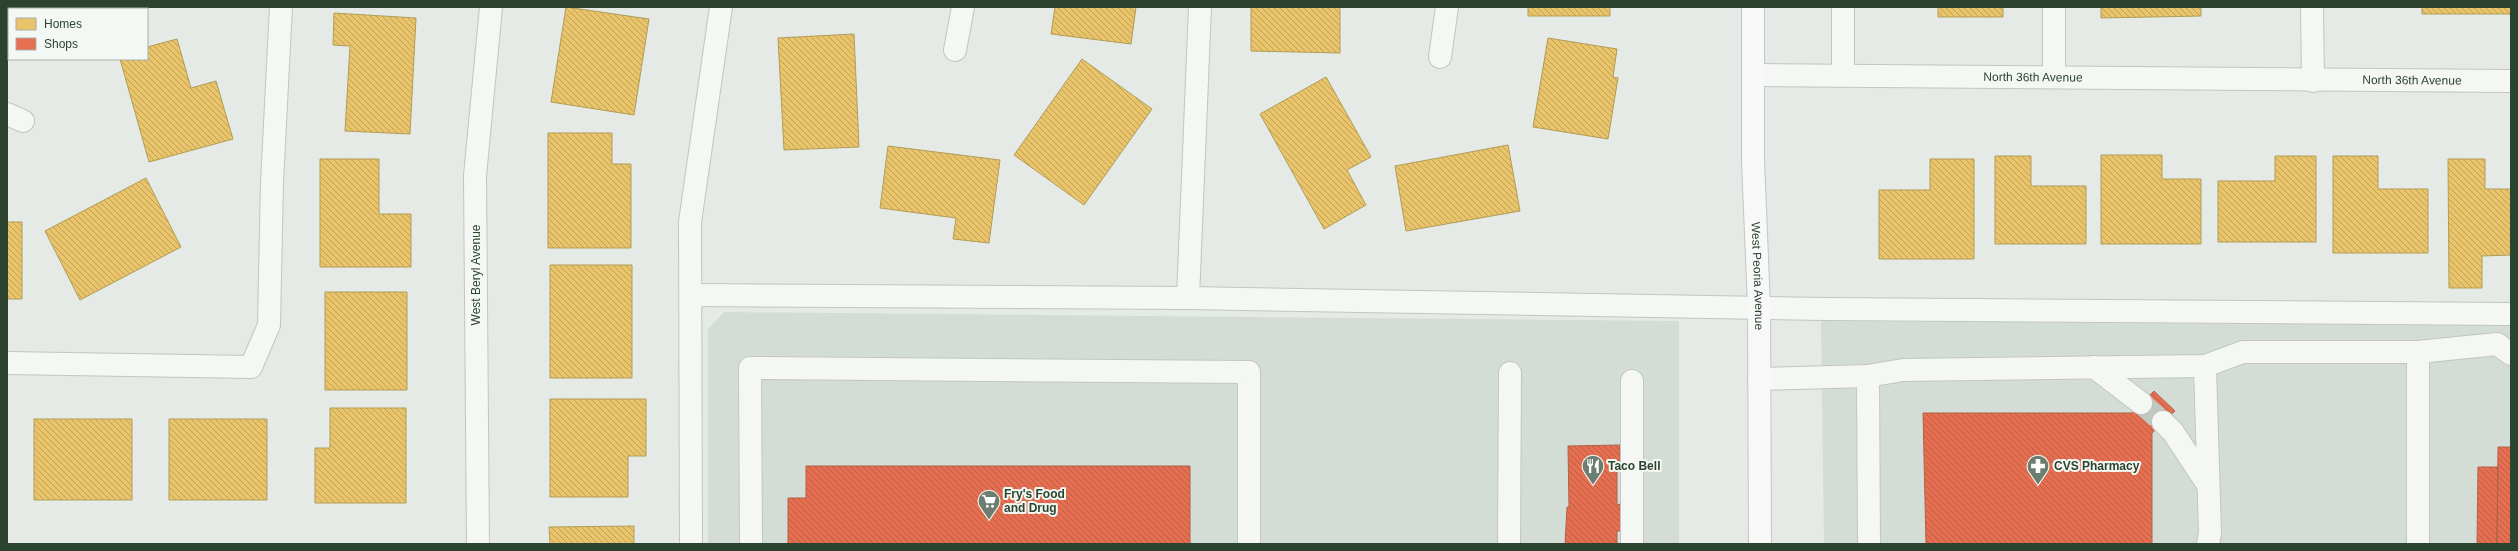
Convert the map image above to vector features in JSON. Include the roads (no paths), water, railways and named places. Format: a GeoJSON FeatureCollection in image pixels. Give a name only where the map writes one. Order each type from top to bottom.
{"type":"FeatureCollection","features":[{"type":"Feature","properties":{"kind":"main road","name":"West Peoria Avenue"},"geometry":{"type":"LineString","coordinates":[[1753,7],[1753,161],[1758,306],[1760,544]]}},
{"type":"Feature","properties":{"kind":"street"},"geometry":{"type":"LineString","coordinates":[[7,363],[251,367],[269,325],[272,182],[281,7]]}},
{"type":"Feature","properties":{"kind":"street","name":"West Beryl Avenue"},"geometry":{"type":"LineString","coordinates":[[478,544],[475,176],[491,7]]}},
{"type":"Feature","properties":{"kind":"street"},"geometry":{"type":"LineString","coordinates":[[691,544],[690,222],[721,7]]}},
{"type":"Feature","properties":{"kind":"street"},"geometry":{"type":"LineString","coordinates":[[956,50],[964,7]]}},
{"type":"Feature","properties":{"kind":"street"},"geometry":{"type":"LineString","coordinates":[[1188,298],[1200,7]]}},
{"type":"Feature","properties":{"kind":"street"},"geometry":{"type":"LineString","coordinates":[[1440,57],[1447,7]]}},
{"type":"Feature","properties":{"kind":"street"},"geometry":{"type":"LineString","coordinates":[[1843,7],[1843,75]]}},
{"type":"Feature","properties":{"kind":"street"},"geometry":{"type":"LineString","coordinates":[[2054,7],[2054,76]]}},
{"type":"Feature","properties":{"kind":"street"},"geometry":{"type":"LineString","coordinates":[[2312,7],[2313,80]]}},
{"type":"Feature","properties":{"kind":"street","name":"North 36th Avenue"},"geometry":{"type":"LineString","coordinates":[[1753,75],[2054,76],[2511,81]]}},
{"type":"Feature","properties":{"kind":"street"},"geometry":{"type":"LineString","coordinates":[[691,295],[1188,298],[1758,306],[1835,309],[2511,314]]}},
{"type":"Feature","properties":{"kind":"street"},"geometry":{"type":"LineString","coordinates":[[1759,379],[1868,376],[1903,370],[2205,366],[2243,352],[2418,352],[2497,344],[2511,354]]}},
{"type":"Feature","properties":{"kind":"street"},"geometry":{"type":"LineString","coordinates":[[2418,352],[2418,544]]}},
{"type":"Feature","properties":{"kind":"street"},"geometry":{"type":"LineString","coordinates":[[2205,366],[2210,533],[2208,544]]}},
{"type":"Feature","properties":{"kind":"street"},"geometry":{"type":"LineString","coordinates":[[2094,367],[2141,403]]}},
{"type":"Feature","properties":{"kind":"street"},"geometry":{"type":"LineString","coordinates":[[751,544],[750,368],[1249,372],[1249,544]]}},
{"type":"Feature","properties":{"kind":"street"},"geometry":{"type":"LineString","coordinates":[[1509,544],[1510,373]]}},
{"type":"Feature","properties":{"kind":"street"},"geometry":{"type":"LineString","coordinates":[[1868,376],[1869,544]]}},
{"type":"Feature","properties":{"kind":"street"},"geometry":{"type":"LineString","coordinates":[[1632,381],[1632,544]]}},
{"type":"Feature","properties":{"kind":"street"},"geometry":{"type":"LineString","coordinates":[[2163,422],[2173,432],[2208,485]]}},
{"type":"Feature","properties":{"kind":"tunnel"},"geometry":{"type":"LineString","coordinates":[[2141,403],[2163,422]]}},
{"type":"Feature","properties":{"kind":"place","name":"Taco Bell"},"geometry":{"type":"Point","coordinates":[1593,486]}},
{"type":"Feature","properties":{"kind":"place","name":"CVS Pharmacy"},"geometry":{"type":"Point","coordinates":[2038,486]}},
{"type":"Feature","properties":{"kind":"place","name":"Fry's Food and Drug"},"geometry":{"type":"Point","coordinates":[989,520]}}]}
